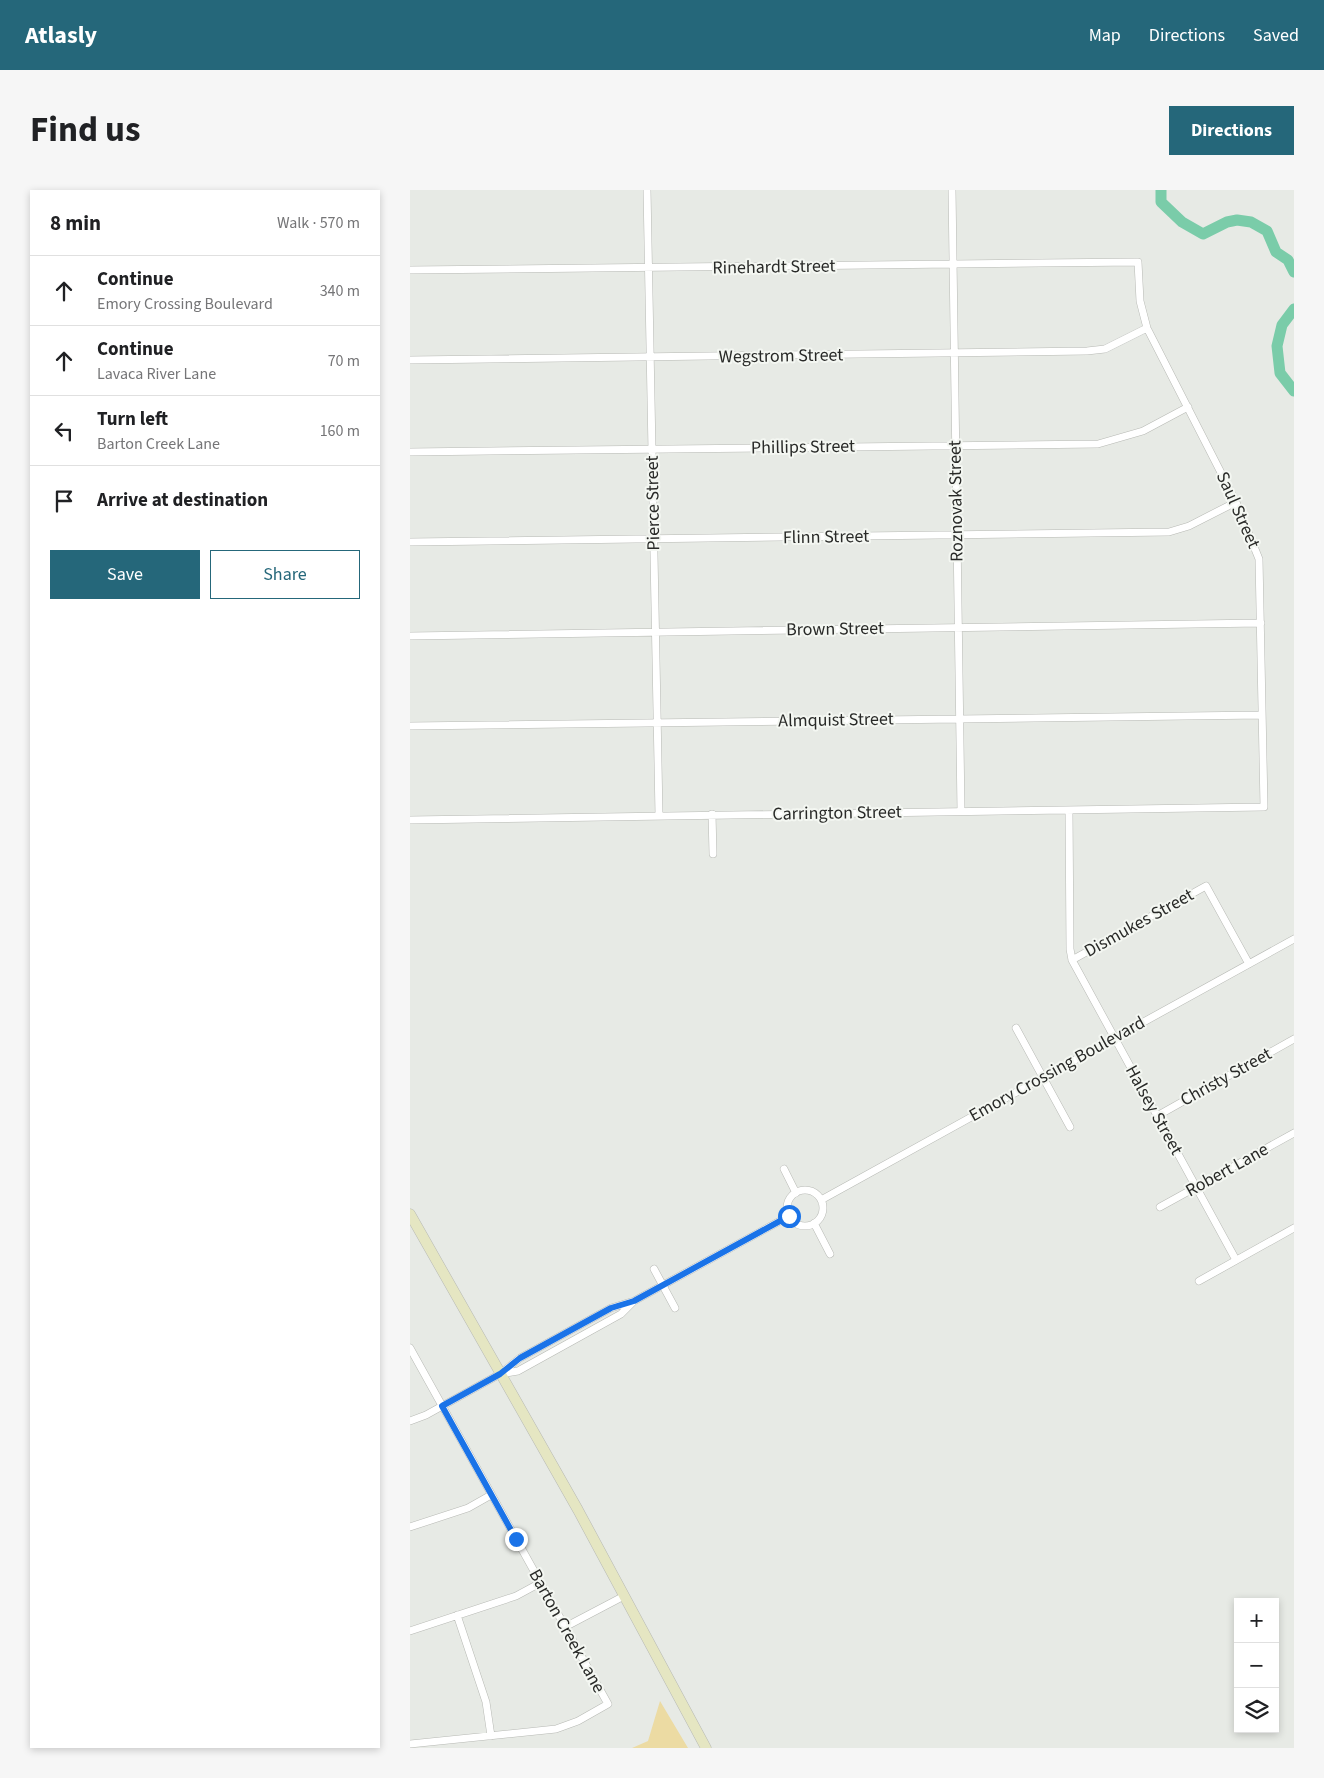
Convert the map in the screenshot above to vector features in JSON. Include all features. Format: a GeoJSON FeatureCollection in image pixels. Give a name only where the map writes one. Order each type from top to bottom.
{"type":"FeatureCollection","features":[{"type":"Feature","properties":{"kind":"main road"},"geometry":{"type":"LineString","coordinates":[[410,1214],[578,1510],[706,1747]]}},
{"type":"Feature","properties":{"kind":"street","name":"Pierce Street"},"geometry":{"type":"LineString","coordinates":[[647,190],[650,268],[659,815]]}},
{"type":"Feature","properties":{"kind":"street","name":"Roznovak Street"},"geometry":{"type":"LineString","coordinates":[[952,190],[958,719],[961,812]]}},
{"type":"Feature","properties":{"kind":"street","name":"Rinehardt Street"},"geometry":{"type":"LineString","coordinates":[[410,270],[1138,262]]}},
{"type":"Feature","properties":{"kind":"street","name":"Saul Street"},"geometry":{"type":"LineString","coordinates":[[1138,262],[1140,301],[1147,328],[1236,502],[1252,536],[1259,559],[1264,807]]}},
{"type":"Feature","properties":{"kind":"street","name":"Wegstrom Street"},"geometry":{"type":"LineString","coordinates":[[410,360],[1087,351],[1105,348],[1147,328]]}},
{"type":"Feature","properties":{"kind":"street","name":"Phillips Street"},"geometry":{"type":"LineString","coordinates":[[410,452],[1098,444],[1143,431],[1188,407]]}},
{"type":"Feature","properties":{"kind":"street","name":"Flinn Street"},"geometry":{"type":"LineString","coordinates":[[410,542],[1170,532],[1189,526],[1236,502]]}},
{"type":"Feature","properties":{"kind":"street","name":"Brown Street"},"geometry":{"type":"LineString","coordinates":[[410,636],[1261,623]]}},
{"type":"Feature","properties":{"kind":"street","name":"Almquist Street"},"geometry":{"type":"LineString","coordinates":[[410,726],[1262,714]]}},
{"type":"Feature","properties":{"kind":"street","name":"Carrington Street"},"geometry":{"type":"LineString","coordinates":[[410,820],[1264,807]]}},
{"type":"Feature","properties":{"kind":"street","name":"Halsey Street"},"geometry":{"type":"LineString","coordinates":[[1068,810],[1070,949],[1072,960],[1236,1260]]}},
{"type":"Feature","properties":{"kind":"street"},"geometry":{"type":"LineString","coordinates":[[712,814],[713,854]]}},
{"type":"Feature","properties":{"kind":"street","name":"Dismukes Street"},"geometry":{"type":"LineString","coordinates":[[1072,960],[1206,886],[1248,964]]}},
{"type":"Feature","properties":{"kind":"street","name":"Emory Crossing Boulevard"},"geometry":{"type":"LineString","coordinates":[[821,1200],[1294,939]]}},
{"type":"Feature","properties":{"kind":"street"},"geometry":{"type":"LineString","coordinates":[[1016,1028],[1070,1128]]}},
{"type":"Feature","properties":{"kind":"street","name":"Christy Street"},"geometry":{"type":"LineString","coordinates":[[1157,1116],[1294,1039]]}},
{"type":"Feature","properties":{"kind":"street","name":"Robert Lane"},"geometry":{"type":"LineString","coordinates":[[1160,1207],[1294,1133]]}},
{"type":"Feature","properties":{"kind":"street"},"geometry":{"type":"LineString","coordinates":[[784,1169],[796,1193]]}},
{"type":"Feature","properties":{"kind":"street"},"geometry":{"type":"LineString","coordinates":[[806,1190],[812,1192],[821,1200],[823,1211],[814,1223],[802,1226],[789,1216],[788,1204],[796,1193],[806,1190]]}},
{"type":"Feature","properties":{"kind":"street"},"geometry":{"type":"LineString","coordinates":[[410,1422],[500,1374],[520,1358],[611,1308],[634,1301],[789,1216]]}},
{"type":"Feature","properties":{"kind":"street"},"geometry":{"type":"LineString","coordinates":[[814,1223],[830,1254]]}},
{"type":"Feature","properties":{"kind":"street"},"geometry":{"type":"LineString","coordinates":[[1200,1281],[1294,1228]]}},
{"type":"Feature","properties":{"kind":"street"},"geometry":{"type":"LineString","coordinates":[[654,1269],[675,1308]]}},
{"type":"Feature","properties":{"kind":"street"},"geometry":{"type":"LineString","coordinates":[[500,1374],[518,1371],[621,1314],[634,1301]]}},
{"type":"Feature","properties":{"kind":"street","name":"Barton Creek Lane"},"geometry":{"type":"LineString","coordinates":[[410,1348],[608,1704],[563,1727],[490,1736]]}},
{"type":"Feature","properties":{"kind":"street"},"geometry":{"type":"LineString","coordinates":[[410,1527],[470,1507],[491,1495]]}},
{"type":"Feature","properties":{"kind":"street"},"geometry":{"type":"LineString","coordinates":[[410,1631],[520,1594],[540,1583]]}},
{"type":"Feature","properties":{"kind":"street"},"geometry":{"type":"LineString","coordinates":[[565,1627],[624,1596]]}},
{"type":"Feature","properties":{"kind":"street"},"geometry":{"type":"LineString","coordinates":[[410,1744],[490,1736],[486,1702],[457,1616]]}},
{"type":"Feature","properties":{"kind":"shaded area"},"geometry":{"type":"Polygon","coordinates":[[[660,1701],[688,1748],[632,1748],[648,1741],[660,1701]]]}},
{"type":"Feature","properties":{"kind":"waterway"},"geometry":{"type":"LineString","coordinates":[[1161,190],[1161,202],[1182,222],[1203,234],[1227,222],[1237,220],[1251,222],[1267,231],[1276,252],[1288,260],[1294,272]]}},
{"type":"Feature","properties":{"kind":"waterway"},"geometry":{"type":"LineString","coordinates":[[1294,309],[1282,325],[1277,346],[1280,373],[1294,391]]}},
{"type":"Feature","properties":{"kind":"route"},"geometry":{"type":"LineString","coordinates":[[516,1539],[442,1406],[500,1374],[520,1358],[611,1308],[622,1303],[634,1301],[789,1216]]}}]}
